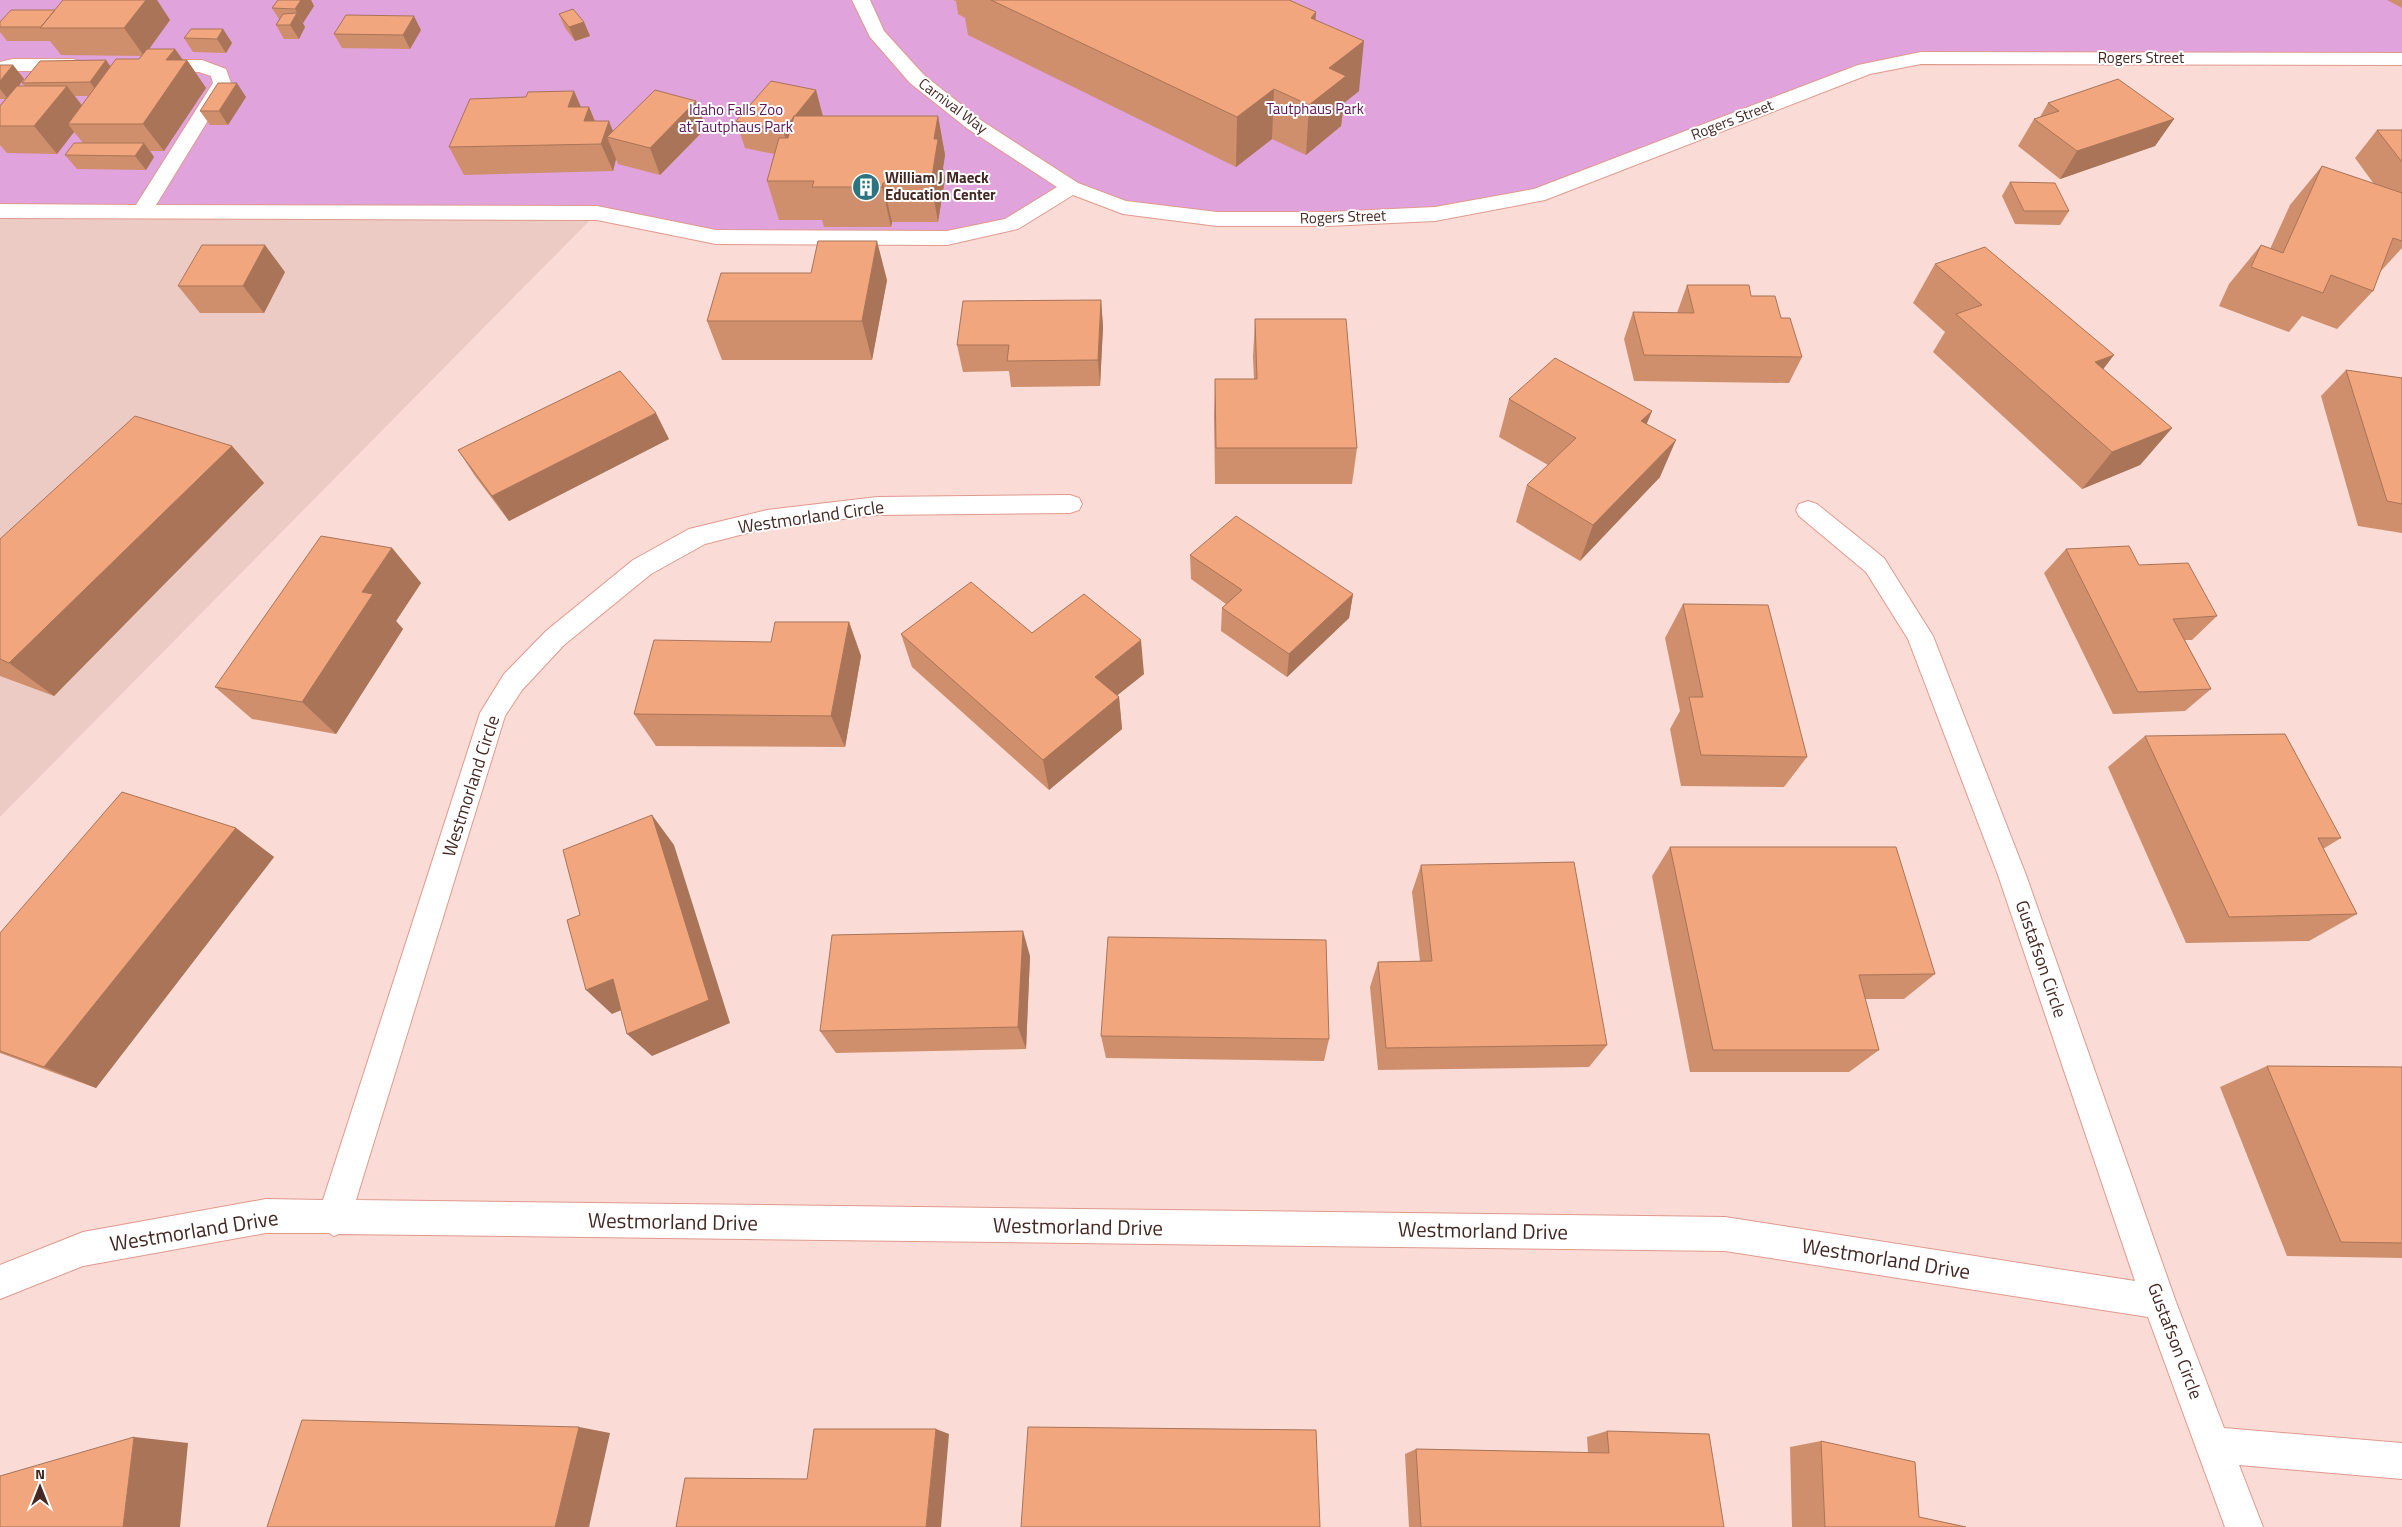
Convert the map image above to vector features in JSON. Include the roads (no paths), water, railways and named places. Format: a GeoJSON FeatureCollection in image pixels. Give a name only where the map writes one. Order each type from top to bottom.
{"type":"FeatureCollection","features":[{"type":"Feature","properties":{"kind":"street","name":"Carnival Way"},"geometry":{"type":"LineString","coordinates":[[861,0],[876,33],[917,79],[975,125],[1071,187]]}},
{"type":"Feature","properties":{"kind":"street","name":"Rogers Street"},"geometry":{"type":"LineString","coordinates":[[1071,187],[1122,207],[1217,220],[1328,219],[1435,214],[1538,195],[1865,69],[1921,58],[2402,59]]}},
{"type":"Feature","properties":{"kind":"street"},"geometry":{"type":"LineString","coordinates":[[0,68],[13,65],[91,65]]}},
{"type":"Feature","properties":{"kind":"street"},"geometry":{"type":"LineString","coordinates":[[130,66],[202,66],[219,73],[222,83],[142,211]]}},
{"type":"Feature","properties":{"kind":"street"},"geometry":{"type":"LineString","coordinates":[[0,211],[597,213],[716,237],[946,238],[1011,224],[1071,187]]}},
{"type":"Feature","properties":{"kind":"street","name":"Westmorland Circle"},"geometry":{"type":"LineString","coordinates":[[334,1218],[493,713],[513,682],[555,638],[642,566],[698,536],[767,519],[877,506],[1070,504]]}},
{"type":"Feature","properties":{"kind":"street","name":"Gustafson Circle"},"geometry":{"type":"LineString","coordinates":[[1808,510],[1875,565],[1920,636],[2012,875],[2160,1302],[2244,1527]]}},
{"type":"Feature","properties":{"kind":"street","name":"Westmorland Drive"},"geometry":{"type":"LineString","coordinates":[[0,1282],[83,1249],[266,1216],[1725,1234],[2160,1302]]}},
{"type":"Feature","properties":{"kind":"street"},"geometry":{"type":"LineString","coordinates":[[2214,1445],[2402,1461]]}},
{"type":"Feature","properties":{"kind":"place","name":"William J Maeck Education Center"},"geometry":{"type":"Point","coordinates":[866,187]}},
{"type":"Feature","properties":{"kind":"park label","name":"Tautphaus Park"},"geometry":{"type":"Point","coordinates":[1315,109]}},
{"type":"Feature","properties":{"kind":"park label","name":"Idaho Falls Zoo at Tautphaus Park"},"geometry":{"type":"Point","coordinates":[736,118]}}]}
